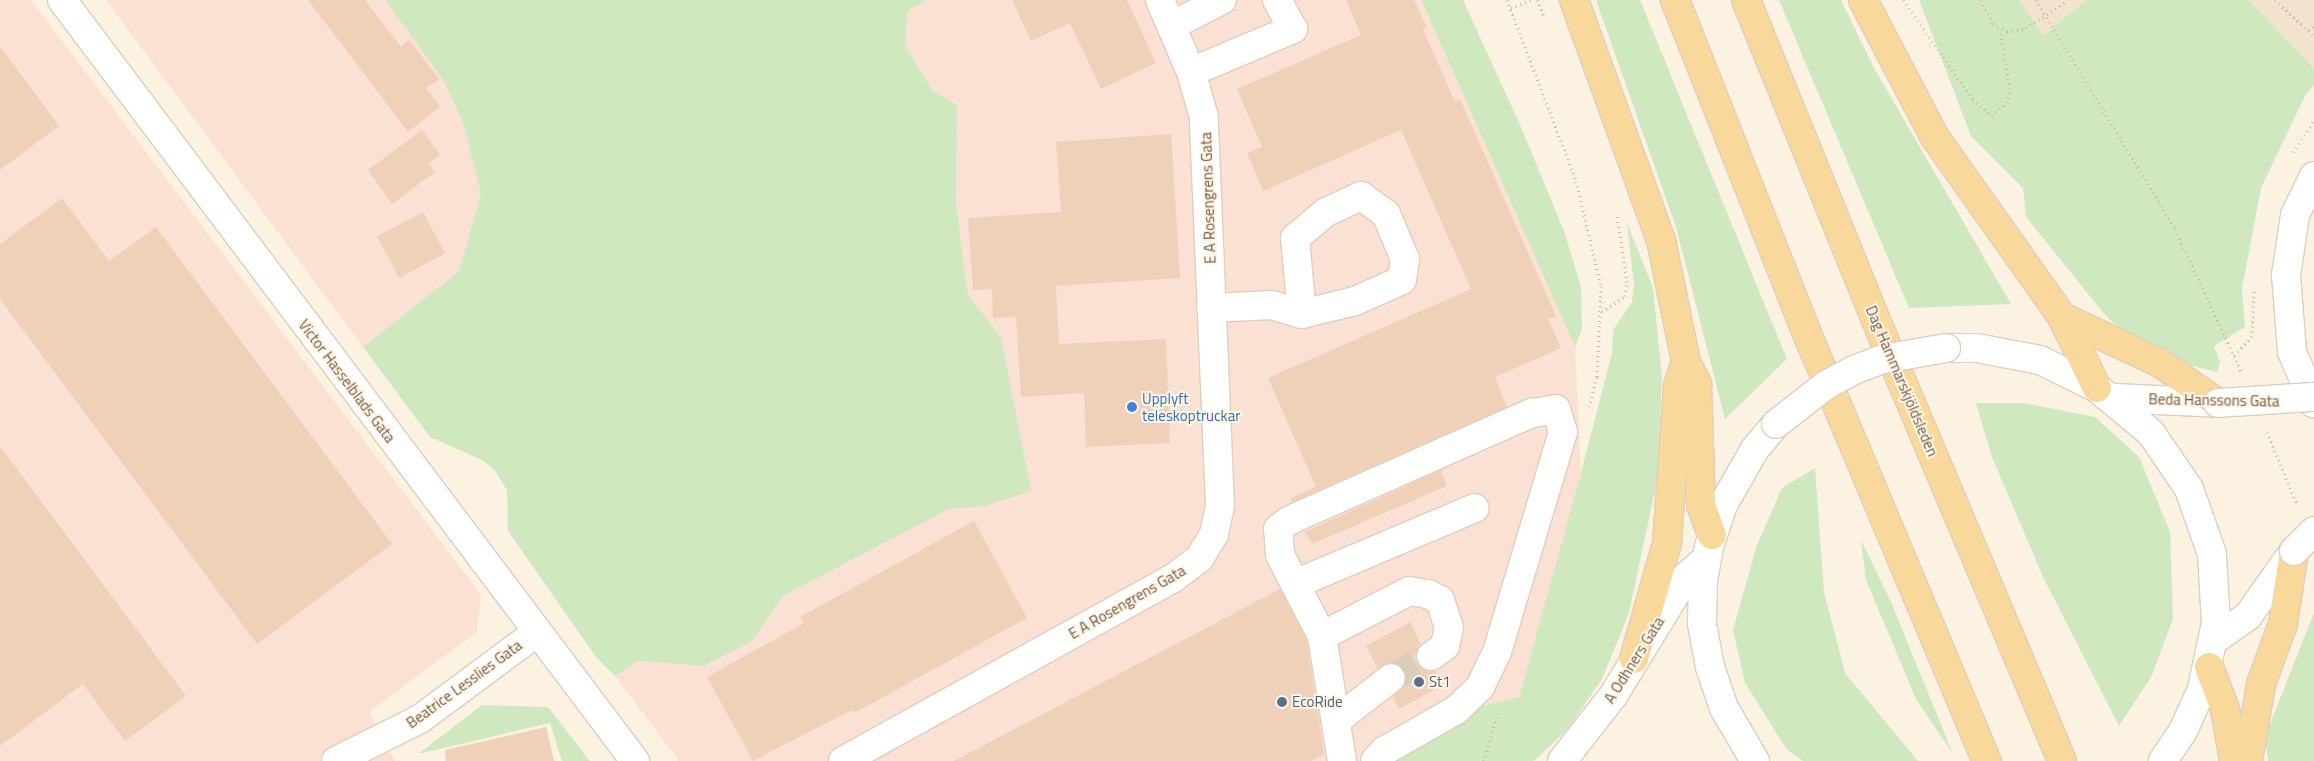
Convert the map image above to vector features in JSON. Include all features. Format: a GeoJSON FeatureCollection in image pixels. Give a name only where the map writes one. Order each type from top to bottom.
{"type":"FeatureCollection","features":[{"type":"Feature","properties":{"kind":"main road"},"geometry":{"type":"LineString","coordinates":[[1574,0],[1661,240],[1686,362],[1697,384],[1701,505],[1709,547]]}},
{"type":"Feature","properties":{"kind":"main road"},"geometry":{"type":"LineString","coordinates":[[1675,0],[1811,343],[1987,761]]}},
{"type":"Feature","properties":{"kind":"main road","name":"Dag Hammarskjöldsleden"},"geometry":{"type":"LineString","coordinates":[[1746,0],[1875,318],[2062,761]]}},
{"type":"Feature","properties":{"kind":"main road"},"geometry":{"type":"LineString","coordinates":[[1863,0],[1934,136],[2062,317],[2105,393]]}},
{"type":"Feature","properties":{"kind":"main road"},"geometry":{"type":"LineString","coordinates":[[2062,317],[2160,363],[2218,403]]}},
{"type":"Feature","properties":{"kind":"main road"},"geometry":{"type":"LineString","coordinates":[[1634,658],[1667,544],[1678,385],[1686,362]]}},
{"type":"Feature","properties":{"kind":"main road"},"geometry":{"type":"LineString","coordinates":[[2248,761],[2260,684],[2283,624],[2294,551]]}},
{"type":"Feature","properties":{"kind":"main road"},"geometry":{"type":"LineString","coordinates":[[2209,667],[2225,709],[2234,761]]}},
{"type":"Feature","properties":{"kind":"street","name":"Victor Hasselblads Gata"},"geometry":{"type":"LineString","coordinates":[[62,0],[536,633],[635,761]]}},
{"type":"Feature","properties":{"kind":"street","name":"E A Rosengrens Gata"},"geometry":{"type":"LineString","coordinates":[[843,761],[1172,579],[1199,559],[1214,534],[1220,506],[1204,117],[1192,72],[1160,0]]}},
{"type":"Feature","properties":{"kind":"street"},"geometry":{"type":"LineString","coordinates":[[1171,26],[1222,0]]}},
{"type":"Feature","properties":{"kind":"street"},"geometry":{"type":"LineString","coordinates":[[1192,72],[1293,29],[1277,0]]}},
{"type":"Feature","properties":{"kind":"street"},"geometry":{"type":"LineString","coordinates":[[2314,176],[2295,215],[2286,275],[2292,352],[2314,403]]}},
{"type":"Feature","properties":{"kind":"street"},"geometry":{"type":"LineString","coordinates":[[1211,308],[1272,305],[1302,314],[1355,301],[1402,280],[1405,260],[1386,214],[1361,196],[1325,213],[1295,238],[1302,314]]}},
{"type":"Feature","properties":{"kind":"street"},"geometry":{"type":"LineString","coordinates":[[1755,761],[1727,714],[1710,667],[1702,624],[1709,547],[1737,476],[1776,424],[1826,385],[1854,370],[1884,359],[1946,348],[1977,348],[2024,356],[2070,372],[2105,393],[2162,446],[2197,505],[2214,571],[2214,640],[2209,667],[2194,711],[2163,761]]}},
{"type":"Feature","properties":{"kind":"street","name":"Beda Hanssons Gata"},"geometry":{"type":"LineString","coordinates":[[2105,393],[2218,403],[2314,398]]}},
{"type":"Feature","properties":{"kind":"street"},"geometry":{"type":"LineString","coordinates":[[1342,761],[1337,720],[1322,636],[1295,584],[1276,541],[1278,529],[1290,520],[1542,409],[1556,409],[1561,417],[1563,432],[1498,652],[1480,687],[1456,710],[1384,751],[1375,761]]}},
{"type":"Feature","properties":{"kind":"street"},"geometry":{"type":"LineString","coordinates":[[1295,584],[1475,508]]}},
{"type":"Feature","properties":{"kind":"street"},"geometry":{"type":"LineString","coordinates":[[2214,640],[2248,616],[2294,551],[2307,522]]}},
{"type":"Feature","properties":{"kind":"street","name":"A Odhners Gata"},"geometry":{"type":"LineString","coordinates":[[1562,761],[1586,734],[1686,577],[1709,547]]}},
{"type":"Feature","properties":{"kind":"street"},"geometry":{"type":"LineString","coordinates":[[1322,636],[1409,591],[1428,594],[1440,600],[1449,627],[1445,646],[1431,656]]}},
{"type":"Feature","properties":{"kind":"street","name":"Beatrice Lesslies Gata"},"geometry":{"type":"LineString","coordinates":[[336,761],[420,719],[536,633]]}},
{"type":"Feature","properties":{"kind":"street"},"geometry":{"type":"LineString","coordinates":[[1337,720],[1391,678]]}},
{"type":"Feature","properties":{"kind":"path"},"geometry":{"type":"LineString","coordinates":[[1511,8],[1530,0]]}},
{"type":"Feature","properties":{"kind":"path"},"geometry":{"type":"LineString","coordinates":[[1903,0],[1972,99],[1992,116],[2007,104],[2010,89],[2000,30],[1981,0]]}},
{"type":"Feature","properties":{"kind":"path"},"geometry":{"type":"LineString","coordinates":[[2036,0],[2176,229],[2245,380]]}},
{"type":"Feature","properties":{"kind":"path"},"geometry":{"type":"LineString","coordinates":[[2000,30],[2026,28],[2044,14],[2068,0]]}},
{"type":"Feature","properties":{"kind":"path"},"geometry":{"type":"LineString","coordinates":[[2275,0],[2314,36]]}},
{"type":"Feature","properties":{"kind":"path"},"geometry":{"type":"LineString","coordinates":[[2308,30],[2314,26]]}},
{"type":"Feature","properties":{"kind":"path"},"geometry":{"type":"LineString","coordinates":[[1602,312],[1625,296],[1627,282],[1614,205]]}},
{"type":"Feature","properties":{"kind":"path"},"geometry":{"type":"LineString","coordinates":[[2264,424],[2307,522]]}},
{"type":"Feature","properties":{"kind":"shaded area"},"geometry":{"type":"Polygon","coordinates":[[[0,0],[31,0],[481,595],[477,632],[369,712],[395,761],[0,761],[0,0]]]}},
{"type":"Feature","properties":{"kind":"shaded area"},"geometry":{"type":"Polygon","coordinates":[[[106,0],[385,0],[444,81],[463,123],[481,194],[459,271],[363,347],[106,0]]]}},
{"type":"Feature","properties":{"kind":"shaded area"},"geometry":{"type":"Polygon","coordinates":[[[927,0],[1421,0],[1575,347],[1581,474],[1519,698],[1479,707],[1392,761],[679,761],[615,676],[637,661],[704,666],[752,641],[783,596],[949,509],[985,506],[1001,337],[968,296],[956,204],[957,105],[932,90],[905,45],[908,11],[927,0]]]}},
{"type":"Feature","properties":{"kind":"shaded area"},"geometry":{"type":"Polygon","coordinates":[[[2019,0],[2087,0],[2043,35],[2019,0]]]}},
{"type":"Feature","properties":{"kind":"shaded area"},"geometry":{"type":"Polygon","coordinates":[[[2248,0],[2314,0],[2314,68],[2298,52],[2248,0]]]}},
{"type":"Feature","properties":{"kind":"green space"},"geometry":{"type":"Polygon","coordinates":[[[385,0],[927,0],[908,11],[905,45],[932,90],[957,105],[956,204],[968,295],[1001,337],[1031,491],[985,506],[949,509],[783,596],[752,641],[704,666],[637,661],[615,676],[596,657],[508,531],[507,490],[495,471],[484,461],[430,437],[363,347],[459,271],[481,194],[463,123],[444,81],[385,0]]]}},
{"type":"Feature","properties":{"kind":"green space"},"geometry":{"type":"Polygon","coordinates":[[[1421,0],[1463,0],[1521,127],[1564,231],[1581,287],[1582,329],[1575,347],[1421,0]]]}},
{"type":"Feature","properties":{"kind":"green space"},"geometry":{"type":"Polygon","coordinates":[[[1596,0],[1640,0],[1787,359],[1725,419],[1676,227],[1596,0]]]}},
{"type":"Feature","properties":{"kind":"green space"},"geometry":{"type":"Polygon","coordinates":[[[1779,0],[1841,0],[1874,68],[2011,304],[1909,308],[1779,0]]]}},
{"type":"Feature","properties":{"kind":"green space"},"geometry":{"type":"Polygon","coordinates":[[[1919,0],[2019,0],[2043,35],[2087,0],[2248,0],[2314,68],[2314,85],[2305,96],[2261,188],[2242,289],[2245,327],[2214,346],[2220,362],[2217,372],[2147,354],[2106,316],[2026,217],[2023,188],[1971,136],[1919,0]]]}},
{"type":"Feature","properties":{"kind":"green space"},"geometry":{"type":"Polygon","coordinates":[[[1627,223],[1653,288],[1662,377],[1657,481],[1629,613],[1602,679],[1567,730],[1534,761],[1392,761],[1479,707],[1519,697],[1612,353],[1613,330],[1632,302],[1634,284],[1627,223]]]}},
{"type":"Feature","properties":{"kind":"green space"},"geometry":{"type":"Polygon","coordinates":[[[1976,403],[2023,403],[2095,417],[2139,457],[2170,532],[2173,619],[2151,677],[2119,726],[2043,577],[1992,457],[1976,403]]]}},
{"type":"Feature","properties":{"kind":"green space"},"geometry":{"type":"Polygon","coordinates":[[[1815,468],[1824,592],[1845,673],[1918,761],[1803,761],[1787,750],[1745,683],[1733,630],[1756,548],[1782,488],[1815,468]]]}},
{"type":"Feature","properties":{"kind":"green space"},"geometry":{"type":"Polygon","coordinates":[[[1861,540],[1891,602],[1953,754],[1916,699],[1866,580],[1861,540]]]}},
{"type":"Feature","properties":{"kind":"green space"},"geometry":{"type":"Polygon","coordinates":[[[2314,613],[2314,761],[2268,761],[2265,737],[2314,613]]]}},
{"type":"Feature","properties":{"kind":"green space"},"geometry":{"type":"Polygon","coordinates":[[[482,705],[548,707],[590,761],[562,761],[550,723],[418,754],[482,705]]]}},
{"type":"Feature","properties":{"kind":"building"},"geometry":{"type":"Polygon","coordinates":[[[308,0],[365,0],[401,47],[409,40],[439,79],[426,88],[440,107],[408,132],[308,0]]]}},
{"type":"Feature","properties":{"kind":"building"},"geometry":{"type":"Polygon","coordinates":[[[1012,0],[1127,0],[1156,63],[1101,89],[1070,23],[1031,41],[1012,0]]]}},
{"type":"Feature","properties":{"kind":"building"},"geometry":{"type":"Polygon","coordinates":[[[1346,0],[1414,0],[1427,28],[1423,29],[1455,102],[1460,99],[1556,316],[1548,319],[1561,348],[1495,377],[1507,407],[1292,502],[1291,498],[1316,487],[1268,378],[1471,289],[1401,130],[1263,191],[1247,153],[1262,147],[1237,89],[1361,35],[1346,0]]]}},
{"type":"Feature","properties":{"kind":"building"},"geometry":{"type":"Polygon","coordinates":[[[0,46],[59,126],[0,170],[0,46]]]}},
{"type":"Feature","properties":{"kind":"building"},"geometry":{"type":"Polygon","coordinates":[[[422,130],[440,155],[429,163],[435,172],[392,204],[368,170],[422,130]]]}},
{"type":"Feature","properties":{"kind":"building"},"geometry":{"type":"Polygon","coordinates":[[[1171,134],[1180,278],[1056,286],[1059,344],[1166,339],[1170,443],[1086,447],[1084,393],[1021,397],[1016,317],[993,318],[992,289],[973,290],[968,218],[1061,212],[1056,142],[1171,134]]]}},
{"type":"Feature","properties":{"kind":"building"},"geometry":{"type":"Polygon","coordinates":[[[62,198],[109,261],[156,227],[392,544],[257,644],[0,299],[0,244],[62,198]]]}},
{"type":"Feature","properties":{"kind":"building"},"geometry":{"type":"Polygon","coordinates":[[[423,212],[445,253],[399,278],[377,236],[423,212]]]}},
{"type":"Feature","properties":{"kind":"building"},"geometry":{"type":"Polygon","coordinates":[[[0,446],[186,696],[125,741],[83,684],[0,746],[0,446]]]}},
{"type":"Feature","properties":{"kind":"building"},"geometry":{"type":"Polygon","coordinates":[[[1441,470],[1447,486],[1312,544],[1305,532],[1441,470]]]}},
{"type":"Feature","properties":{"kind":"building"},"geometry":{"type":"Polygon","coordinates":[[[974,521],[1027,618],[854,713],[852,710],[753,761],[707,677],[804,623],[800,617],[974,521]]]}},
{"type":"Feature","properties":{"kind":"building"},"geometry":{"type":"Polygon","coordinates":[[[1280,589],[1307,641],[1324,754],[1311,761],[954,761],[1280,589]]]}},
{"type":"Feature","properties":{"kind":"building"},"geometry":{"type":"Polygon","coordinates":[[[1410,622],[1421,644],[1415,657],[1418,665],[1425,670],[1435,671],[1443,685],[1399,709],[1393,697],[1406,683],[1404,669],[1389,663],[1378,669],[1366,646],[1410,622]]]}},
{"type":"Feature","properties":{"kind":"building"},"geometry":{"type":"Polygon","coordinates":[[[546,727],[554,761],[446,761],[445,750],[546,727]]]}},
{"type":"Feature","properties":{"kind":"tunnel"},"geometry":{"type":"LineString","coordinates":[[1391,678],[1431,656]]}},
{"type":"Feature","properties":{"kind":"place","name":"Upplyft teleskoptruckar"},"geometry":{"type":"Point","coordinates":[1132,407]}},
{"type":"Feature","properties":{"kind":"place","name":"St1"},"geometry":{"type":"Point","coordinates":[1419,682]}},
{"type":"Feature","properties":{"kind":"place","name":"EcoRide"},"geometry":{"type":"Point","coordinates":[1282,702]}}]}
